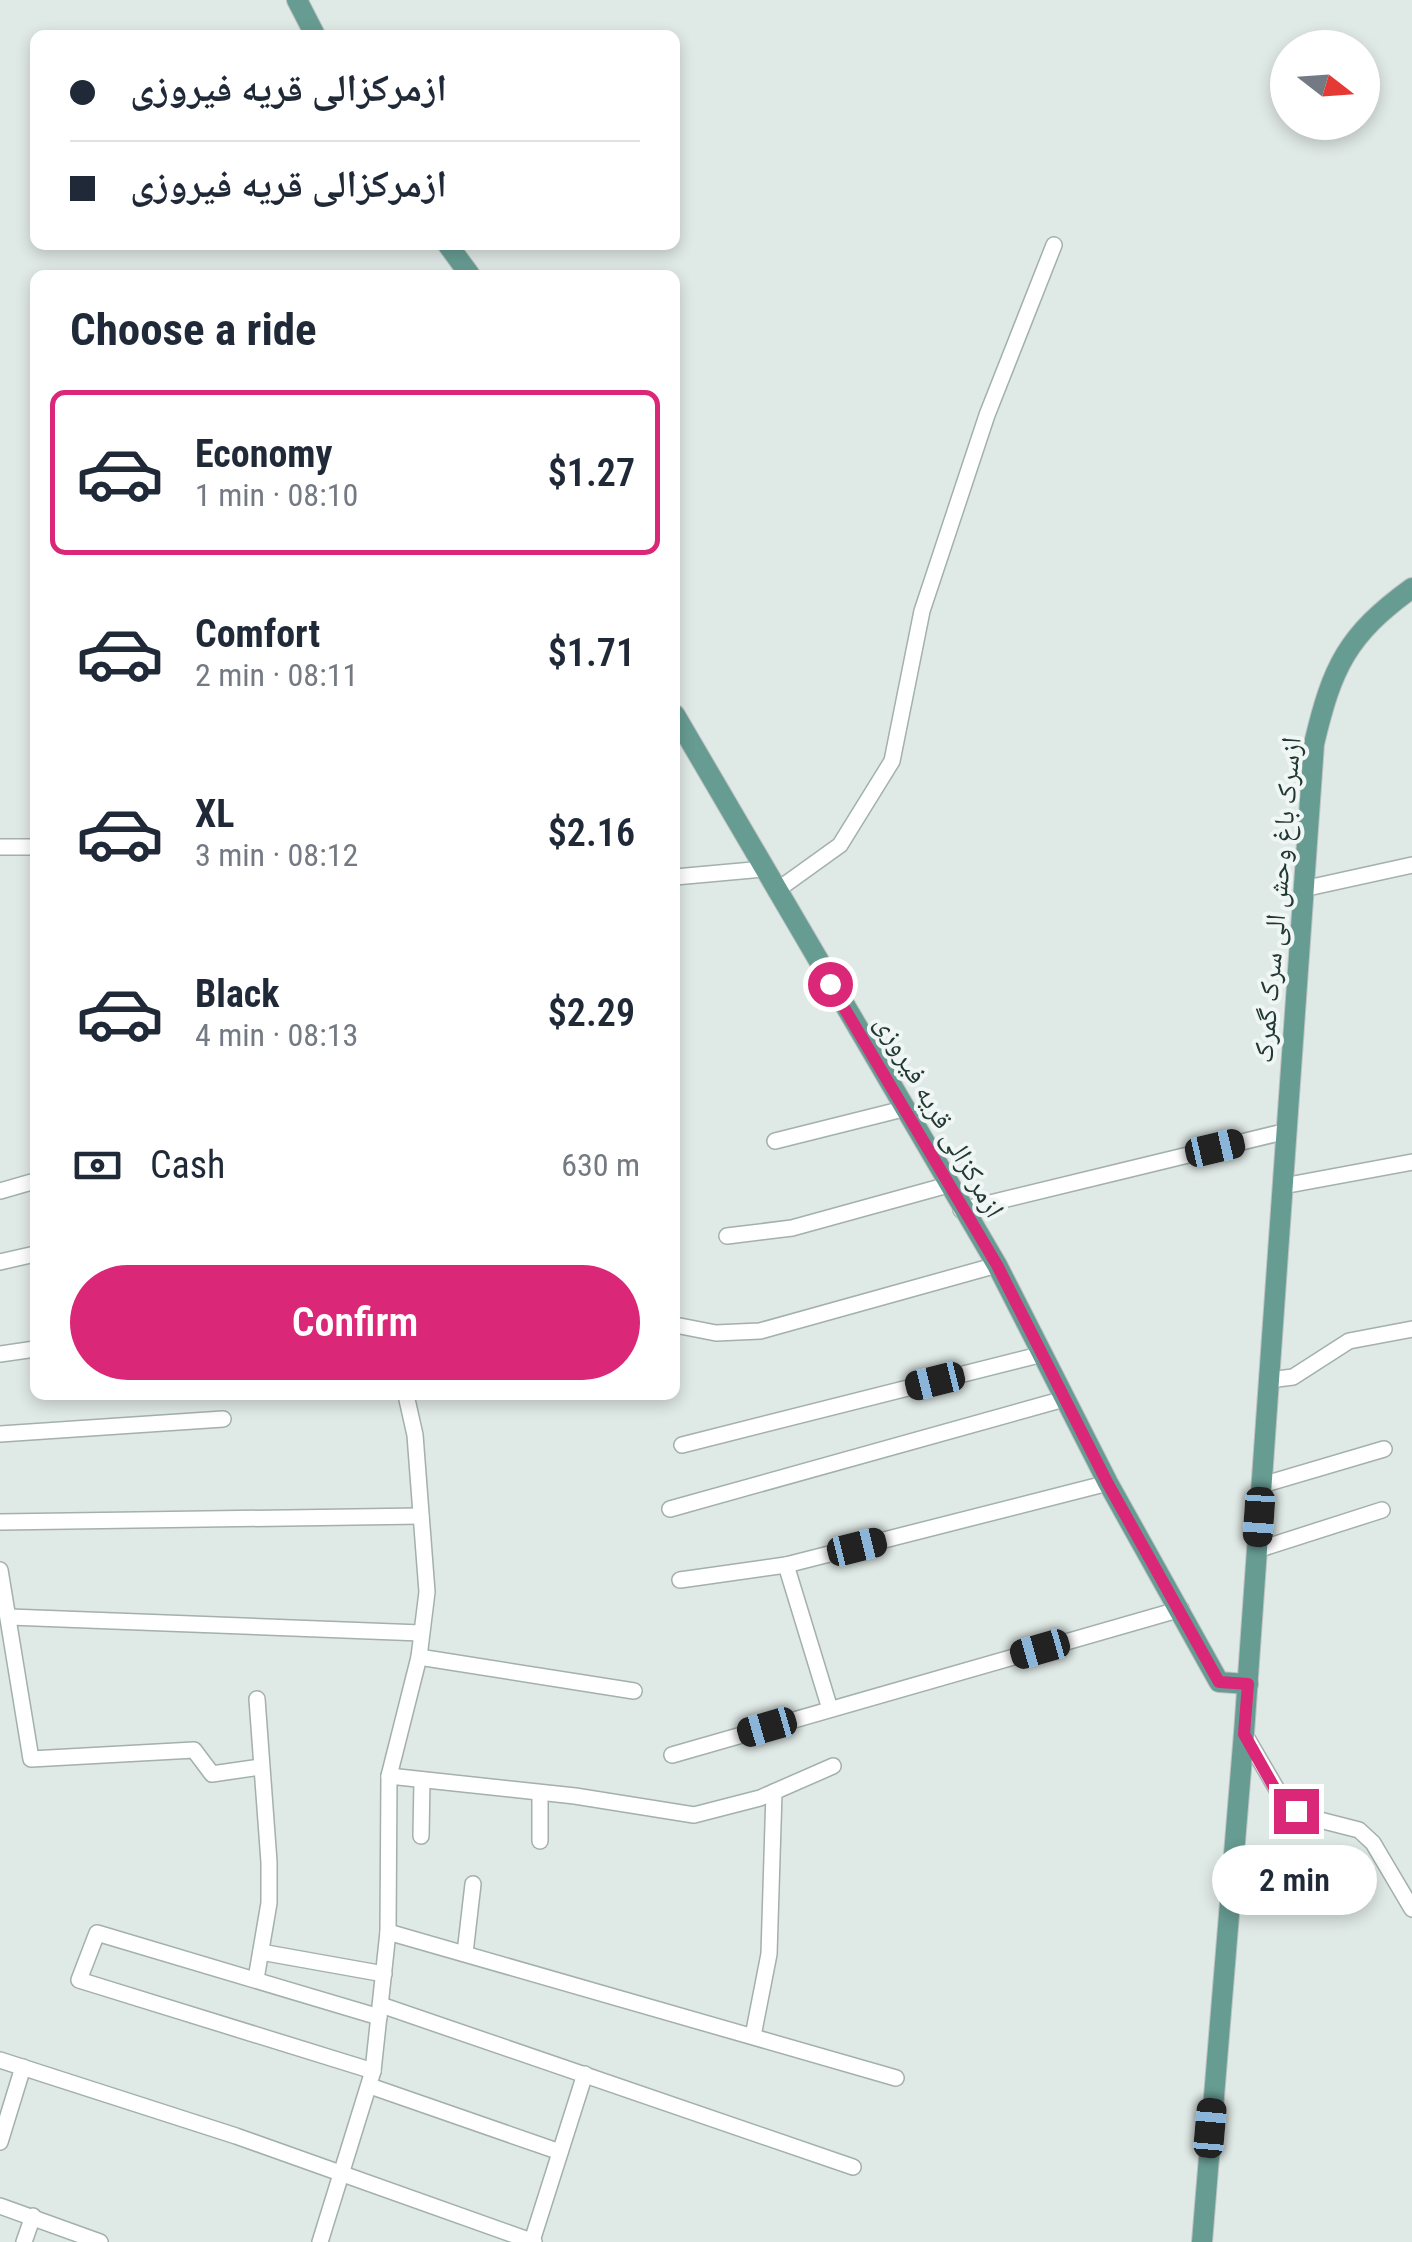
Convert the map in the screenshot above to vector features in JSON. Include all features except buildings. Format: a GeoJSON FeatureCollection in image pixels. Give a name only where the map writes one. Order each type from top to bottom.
{"type":"FeatureCollection","features":[{"type":"Feature","properties":{"kind":"main road"},"geometry":{"type":"LineString","coordinates":[[297,0],[312,30]]}},
{"type":"Feature","properties":{"kind":"main road","name":"ازسرک باغ وحش الی سرک گمرک"},"geometry":{"type":"LineString","coordinates":[[1202,2242],[1248,1684],[1314,744],[1334,671],[1360,629],[1412,588]]}},
{"type":"Feature","properties":{"kind":"main road","name":"ازمرکزالی قریه فیروزی"},"geometry":{"type":"LineString","coordinates":[[684,747],[764,869],[997,1265],[999,1276],[1108,1484],[1219,1682],[1248,1684]]}},
{"type":"Feature","properties":{"kind":"street"},"geometry":{"type":"LineString","coordinates":[[776,891],[840,845],[892,761],[928,592],[987,415],[1054,245]]}},
{"type":"Feature","properties":{"kind":"street"},"geometry":{"type":"LineString","coordinates":[[0,847],[30,847]]}},
{"type":"Feature","properties":{"kind":"street"},"geometry":{"type":"LineString","coordinates":[[1303,888],[1412,865]]}},
{"type":"Feature","properties":{"kind":"street"},"geometry":{"type":"LineString","coordinates":[[680,877],[764,869]]}},
{"type":"Feature","properties":{"kind":"street"},"geometry":{"type":"LineString","coordinates":[[774,1141],[903,1109]]}},
{"type":"Feature","properties":{"kind":"street"},"geometry":{"type":"LineString","coordinates":[[962,1210],[1287,1131]]}},
{"type":"Feature","properties":{"kind":"street"},"geometry":{"type":"LineString","coordinates":[[1282,1186],[1412,1162]]}},
{"type":"Feature","properties":{"kind":"street"},"geometry":{"type":"LineString","coordinates":[[0,1191],[30,1182]]}},
{"type":"Feature","properties":{"kind":"street"},"geometry":{"type":"LineString","coordinates":[[727,1236],[792,1228],[948,1186]]}},
{"type":"Feature","properties":{"kind":"street"},"geometry":{"type":"LineString","coordinates":[[0,1262],[30,1255]]}},
{"type":"Feature","properties":{"kind":"street"},"geometry":{"type":"LineString","coordinates":[[680,1326],[716,1333],[753,1332],[997,1265]]}},
{"type":"Feature","properties":{"kind":"street"},"geometry":{"type":"LineString","coordinates":[[1269,1380],[1299,1374],[1350,1341],[1412,1328]]}},
{"type":"Feature","properties":{"kind":"street"},"geometry":{"type":"LineString","coordinates":[[0,1354],[30,1350]]}},
{"type":"Feature","properties":{"kind":"street"},"geometry":{"type":"LineString","coordinates":[[682,1445],[1043,1354]]}},
{"type":"Feature","properties":{"kind":"street"},"geometry":{"type":"LineString","coordinates":[[670,1510],[1064,1399]]}},
{"type":"Feature","properties":{"kind":"street"},"geometry":{"type":"LineString","coordinates":[[320,2242],[372,2078],[388,1932],[389,1776],[420,1656],[427,1592],[415,1435],[407,1400]]}},
{"type":"Feature","properties":{"kind":"street"},"geometry":{"type":"LineString","coordinates":[[0,1434],[222,1418]]}},
{"type":"Feature","properties":{"kind":"street"},"geometry":{"type":"LineString","coordinates":[[1262,1485],[1384,1449]]}},
{"type":"Feature","properties":{"kind":"street"},"geometry":{"type":"LineString","coordinates":[[680,1580],[786,1565],[1108,1484]]}},
{"type":"Feature","properties":{"kind":"street"},"geometry":{"type":"LineString","coordinates":[[1257,1550],[1382,1510]]}},
{"type":"Feature","properties":{"kind":"street"},"geometry":{"type":"LineString","coordinates":[[0,1522],[421,1516]]}},
{"type":"Feature","properties":{"kind":"street"},"geometry":{"type":"LineString","coordinates":[[786,1565],[830,1709]]}},
{"type":"Feature","properties":{"kind":"street"},"geometry":{"type":"LineString","coordinates":[[0,1570],[31,1759],[194,1750],[212,1774],[260,1767]]}},
{"type":"Feature","properties":{"kind":"street"},"geometry":{"type":"LineString","coordinates":[[672,1754],[1180,1608]]}},
{"type":"Feature","properties":{"kind":"street"},"geometry":{"type":"LineString","coordinates":[[10,1617],[421,1633]]}},
{"type":"Feature","properties":{"kind":"street"},"geometry":{"type":"LineString","coordinates":[[420,1656],[634,1691]]}},
{"type":"Feature","properties":{"kind":"street"},"geometry":{"type":"LineString","coordinates":[[256,1979],[270,1862],[257,1699]]}},
{"type":"Feature","properties":{"kind":"street"},"geometry":{"type":"LineString","coordinates":[[1244,1734],[1284,1800],[1312,1818],[1359,1830],[1373,1842],[1412,1908]]}},
{"type":"Feature","properties":{"kind":"street"},"geometry":{"type":"LineString","coordinates":[[389,1776],[694,1815],[774,1792],[833,1766]]}},
{"type":"Feature","properties":{"kind":"street"},"geometry":{"type":"LineString","coordinates":[[421,1836],[422,1780]]}},
{"type":"Feature","properties":{"kind":"street"},"geometry":{"type":"LineString","coordinates":[[753,2036],[768,1954],[774,1792]]}},
{"type":"Feature","properties":{"kind":"street"},"geometry":{"type":"LineString","coordinates":[[540,1793],[540,1841]]}},
{"type":"Feature","properties":{"kind":"street"},"geometry":{"type":"LineString","coordinates":[[465,1954],[473,1884]]}},
{"type":"Feature","properties":{"kind":"street"},"geometry":{"type":"LineString","coordinates":[[388,1932],[896,2078]]}},
{"type":"Feature","properties":{"kind":"street"},"geometry":{"type":"LineString","coordinates":[[560,2152],[372,2078],[80,1980],[96,1933],[380,2011],[585,2074],[854,2167]]}},
{"type":"Feature","properties":{"kind":"street"},"geometry":{"type":"LineString","coordinates":[[261,1952],[384,1974]]}},
{"type":"Feature","properties":{"kind":"street"},"geometry":{"type":"LineString","coordinates":[[0,2060],[533,2242],[585,2074]]}},
{"type":"Feature","properties":{"kind":"street"},"geometry":{"type":"LineString","coordinates":[[0,2142],[4,2110],[23,2067]]}},
{"type":"Feature","properties":{"kind":"street"},"geometry":{"type":"LineString","coordinates":[[0,2206],[100,2242]]}},
{"type":"Feature","properties":{"kind":"street"},"geometry":{"type":"LineString","coordinates":[[24,2242],[33,2216]]}},
{"type":"Feature","properties":{"kind":"route"},"geometry":{"type":"LineString","coordinates":[[830,984],[997,1265],[999,1276],[1108,1484],[1219,1682],[1248,1684],[1244,1734],[1275,1789],[1296,1811]]}}]}
